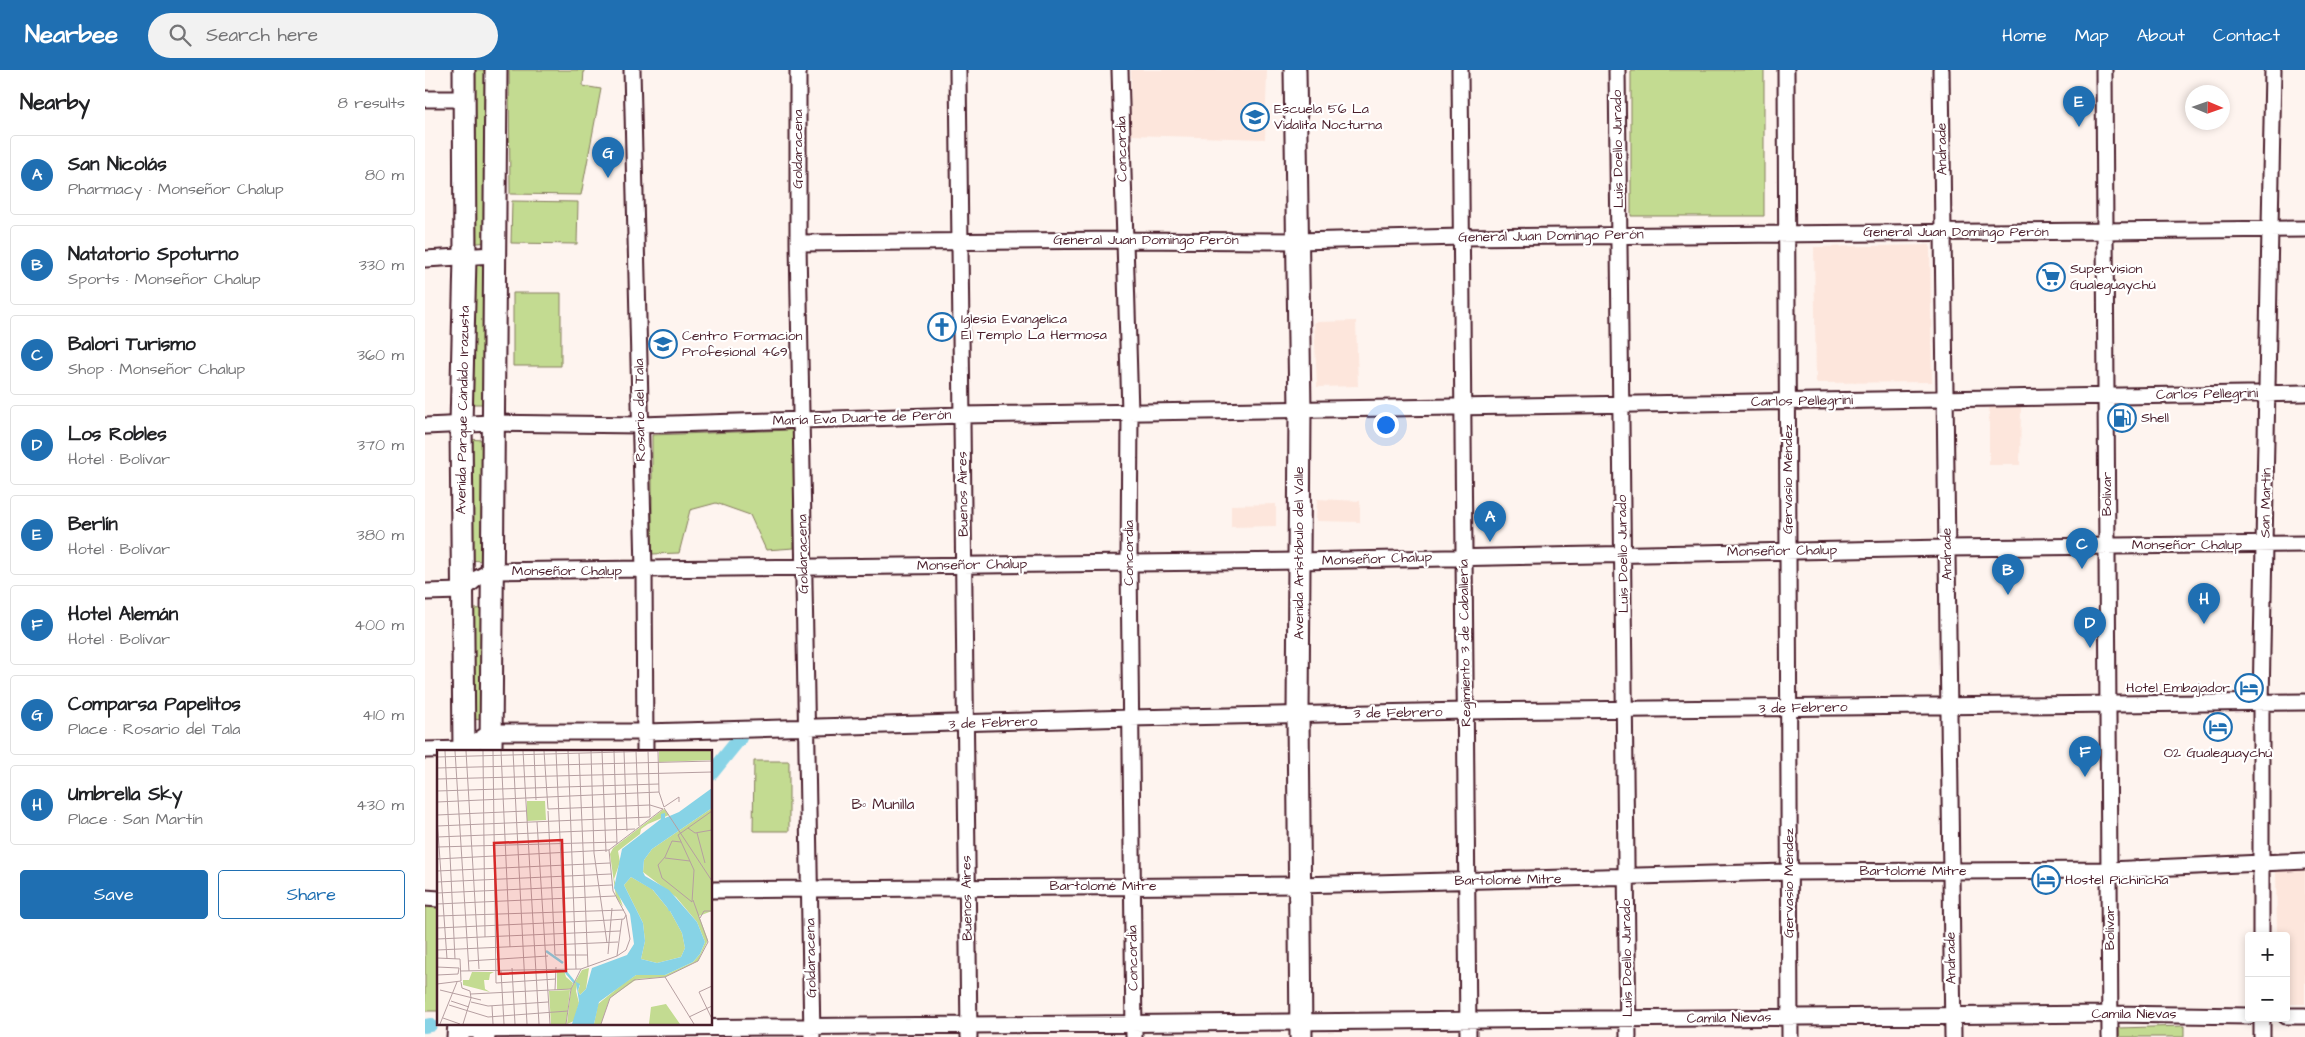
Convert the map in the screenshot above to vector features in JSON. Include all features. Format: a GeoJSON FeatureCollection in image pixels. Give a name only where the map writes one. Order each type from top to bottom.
{"type":"FeatureCollection","features":[{"type":"Feature","properties":{"kind":"main road","name":"Avenida Parque Cándido Irazusta"},"geometry":{"type":"LineString","coordinates":[[464,70],[465,258],[461,424],[464,750]]}},
{"type":"Feature","properties":{"kind":"main road","name":"Avenida Parque Cándido Irazusta"},"geometry":{"type":"LineString","coordinates":[[491,741],[495,70]]}},
{"type":"Feature","properties":{"kind":"main road","name":"Avenida Aristóbulo del Valle"},"geometry":{"type":"LineString","coordinates":[[1295,70],[1300,410],[1298,715],[1301,1030]]}},
{"type":"Feature","properties":{"kind":"street","name":"Rosario del Tala"},"geometry":{"type":"LineString","coordinates":[[633,70],[644,570],[645,750]]}},
{"type":"Feature","properties":{"kind":"street","name":"Goldaracena"},"geometry":{"type":"LineString","coordinates":[[798,70],[798,243],[812,1032]]}},
{"type":"Feature","properties":{"kind":"street","name":"Buenos Aires"},"geometry":{"type":"LineString","coordinates":[[959,70],[969,1031]]}},
{"type":"Feature","properties":{"kind":"street","name":"Concordia"},"geometry":{"type":"LineString","coordinates":[[1120,70],[1130,412],[1130,718],[1134,1030]]}},
{"type":"Feature","properties":{"kind":"street","name":"Regimiento 3 de Caballería"},"geometry":{"type":"LineString","coordinates":[[1460,70],[1468,1037]]}},
{"type":"Feature","properties":{"kind":"street","name":"Luis Doello Jurado"},"geometry":{"type":"LineString","coordinates":[[1617,70],[1628,1037]]}},
{"type":"Feature","properties":{"kind":"street","name":"Gervasio Méndez"},"geometry":{"type":"LineString","coordinates":[[1785,70],[1790,1037]]}},
{"type":"Feature","properties":{"kind":"street","name":"Andrade"},"geometry":{"type":"LineString","coordinates":[[1941,70],[1953,1037]]}},
{"type":"Feature","properties":{"kind":"street","name":"Bolívar"},"geometry":{"type":"LineString","coordinates":[[2104,70],[2110,1037]]}},
{"type":"Feature","properties":{"kind":"street","name":"San Martín"},"geometry":{"type":"LineString","coordinates":[[2261,932],[2261,703],[2266,545],[2269,229],[2273,70]]}},
{"type":"Feature","properties":{"kind":"street"},"geometry":{"type":"LineString","coordinates":[[425,99],[464,99]]}},
{"type":"Feature","properties":{"kind":"street","name":"General Juan Domingo Perón"},"geometry":{"type":"LineString","coordinates":[[798,243],[1124,240],[1297,241],[1619,235],[2305,229]]}},
{"type":"Feature","properties":{"kind":"street"},"geometry":{"type":"LineString","coordinates":[[425,259],[494,256]]}},
{"type":"Feature","properties":{"kind":"street","name":"Carlos Pellegrini"},"geometry":{"type":"LineString","coordinates":[[1300,410],[1945,400],[2305,392]]}},
{"type":"Feature","properties":{"kind":"street","name":"María Eva Duarte de Perón"},"geometry":{"type":"LineString","coordinates":[[425,426],[492,423],[640,425],[962,415],[1300,410]]}},
{"type":"Feature","properties":{"kind":"street","name":"Monseñor Chalup"},"geometry":{"type":"LineString","coordinates":[[462,591],[475,579],[491,571],[1299,561],[1464,556],[2305,544]]}},
{"type":"Feature","properties":{"kind":"street"},"geometry":{"type":"LineString","coordinates":[[425,592],[462,591]]}},
{"type":"Feature","properties":{"kind":"street","name":"3 de Febrero"},"geometry":{"type":"LineString","coordinates":[[491,741],[645,732],[1130,718],[2305,702]]}},
{"type":"Feature","properties":{"kind":"street"},"geometry":{"type":"LineString","coordinates":[[425,750],[464,750],[491,741]]}},
{"type":"Feature","properties":{"kind":"street","name":"Bartolomé Mitre"},"geometry":{"type":"LineString","coordinates":[[713,890],[1299,885],[1626,878],[1789,872],[2109,870],[2305,861]]}},
{"type":"Feature","properties":{"kind":"street","name":"Camila Nievas"},"geometry":{"type":"LineString","coordinates":[[458,1030],[646,1029],[812,1032],[1301,1030],[1468,1020],[2110,1014],[2245,1016]]}},
{"type":"Feature","properties":{"kind":"street"},"geometry":{"type":"LineString","coordinates":[[2290,1016],[2305,1016]]}},
{"type":"Feature","properties":{"kind":"street"},"geometry":{"type":"LineString","coordinates":[[2262,1022],[2262,1037]]}},
{"type":"Feature","properties":{"kind":"shaded area"},"geometry":{"type":"Polygon","coordinates":[[[1131,70],[1267,70],[1265,139],[1130,135],[1131,70]]]}},
{"type":"Feature","properties":{"kind":"shaded area"},"geometry":{"type":"Polygon","coordinates":[[[1930,245],[1932,382],[1816,383],[1814,247],[1930,245]]]}},
{"type":"Feature","properties":{"kind":"shaded area"},"geometry":{"type":"Polygon","coordinates":[[[1356,321],[1358,386],[1317,387],[1314,322],[1356,321]]]}},
{"type":"Feature","properties":{"kind":"shaded area"},"geometry":{"type":"Polygon","coordinates":[[[1989,406],[2021,406],[2020,465],[1989,465],[1989,406]]]}},
{"type":"Feature","properties":{"kind":"shaded area"},"geometry":{"type":"Polygon","coordinates":[[[1317,499],[1360,501],[1360,522],[1316,521],[1317,499]]]}},
{"type":"Feature","properties":{"kind":"shaded area"},"geometry":{"type":"Polygon","coordinates":[[[1276,504],[1276,526],[1231,527],[1231,505],[1276,504]]]}},
{"type":"Feature","properties":{"kind":"shaded area"},"geometry":{"type":"Polygon","coordinates":[[[2276,869],[2305,869],[2305,1004],[2290,1004],[2290,932],[2277,932],[2276,869]]]}},
{"type":"Feature","properties":{"kind":"green space"},"geometry":{"type":"Polygon","coordinates":[[[469,70],[488,70],[488,242],[469,244],[469,70]]]}},
{"type":"Feature","properties":{"kind":"green space"},"geometry":{"type":"Polygon","coordinates":[[[509,70],[584,70],[583,86],[601,89],[581,195],[510,194],[509,70]]]}},
{"type":"Feature","properties":{"kind":"green space"},"geometry":{"type":"Polygon","coordinates":[[[1631,70],[1764,70],[1764,216],[1631,216],[1631,70]]]}},
{"type":"Feature","properties":{"kind":"green space"},"geometry":{"type":"Polygon","coordinates":[[[512,201],[578,202],[577,244],[511,243],[512,201]]]}},
{"type":"Feature","properties":{"kind":"green space"},"geometry":{"type":"Polygon","coordinates":[[[469,264],[487,265],[483,404],[466,404],[469,264]]]}},
{"type":"Feature","properties":{"kind":"green space"},"geometry":{"type":"Polygon","coordinates":[[[513,293],[561,293],[561,366],[513,366],[513,293]]]}},
{"type":"Feature","properties":{"kind":"green space"},"geometry":{"type":"Polygon","coordinates":[[[793,430],[794,548],[766,550],[750,515],[716,503],[690,510],[679,553],[652,554],[652,435],[793,430]]]}},
{"type":"Feature","properties":{"kind":"green space"},"geometry":{"type":"Polygon","coordinates":[[[464,439],[485,440],[484,561],[465,560],[464,439]]]}},
{"type":"Feature","properties":{"kind":"green space"},"geometry":{"type":"Polygon","coordinates":[[[485,608],[487,720],[467,719],[465,610],[485,608]]]}},
{"type":"Feature","properties":{"kind":"green space"},"geometry":{"type":"Polygon","coordinates":[[[754,761],[789,761],[789,831],[753,831],[754,761]]]}},
{"type":"Feature","properties":{"kind":"green space"},"geometry":{"type":"Polygon","coordinates":[[[425,905],[437,907],[437,1011],[425,1011],[425,905]]]}},
{"type":"Feature","properties":{"kind":"green space"},"geometry":{"type":"Polygon","coordinates":[[[2184,1026],[2184,1037],[2119,1037],[2119,1028],[2184,1026]]]}},
{"type":"Feature","properties":{"kind":"waterway"},"geometry":{"type":"LineString","coordinates":[[713,772],[740,738]]}},
{"type":"Feature","properties":{"kind":"waterway"},"geometry":{"type":"LineString","coordinates":[[425,1026],[430,1025]]}},
{"type":"Feature","properties":{"kind":"place","name":"Escuela 56 La Vidalita Nocturna"},"geometry":{"type":"Point","coordinates":[1255,117]}},
{"type":"Feature","properties":{"kind":"place","name":"Berlín"},"geometry":{"type":"Point","coordinates":[2079,127]}},
{"type":"Feature","properties":{"kind":"place","name":"Comparsa Papelitos"},"geometry":{"type":"Point","coordinates":[608,178]}},
{"type":"Feature","properties":{"kind":"place","name":"Supervision Gualeguaychú"},"geometry":{"type":"Point","coordinates":[2051,277]}},
{"type":"Feature","properties":{"kind":"place","name":"Iglesia Evangelica El Templo La Hermosa"},"geometry":{"type":"Point","coordinates":[942,327]}},
{"type":"Feature","properties":{"kind":"place","name":"Centro Formacion Profesional 469"},"geometry":{"type":"Point","coordinates":[663,344]}},
{"type":"Feature","properties":{"kind":"place","name":"Shell"},"geometry":{"type":"Point","coordinates":[2122,418]}},
{"type":"Feature","properties":{"kind":"place","name":"San Nicolás"},"geometry":{"type":"Point","coordinates":[1490,542]}},
{"type":"Feature","properties":{"kind":"place","name":"Balori Turismo"},"geometry":{"type":"Point","coordinates":[2082,569]}},
{"type":"Feature","properties":{"kind":"place","name":"Natatorio Spoturno"},"geometry":{"type":"Point","coordinates":[2008,595]}},
{"type":"Feature","properties":{"kind":"place","name":"Umbrella Sky"},"geometry":{"type":"Point","coordinates":[2204,624]}},
{"type":"Feature","properties":{"kind":"place","name":"Los Robles"},"geometry":{"type":"Point","coordinates":[2090,648]}},
{"type":"Feature","properties":{"kind":"place","name":"Hotel Embajador"},"geometry":{"type":"Point","coordinates":[2249,688]}},
{"type":"Feature","properties":{"kind":"place","name":"O2 Gualeguaychú"},"geometry":{"type":"Point","coordinates":[2218,727]}},
{"type":"Feature","properties":{"kind":"place","name":"Hotel Alemán"},"geometry":{"type":"Point","coordinates":[2085,777]}},
{"type":"Feature","properties":{"kind":"place","name":"Hostel Pichincha"},"geometry":{"type":"Point","coordinates":[2046,880]}},
{"type":"Feature","properties":{"kind":"district","name":"Bº Munilla"},"geometry":{"type":"Point","coordinates":[883,804]}}]}
